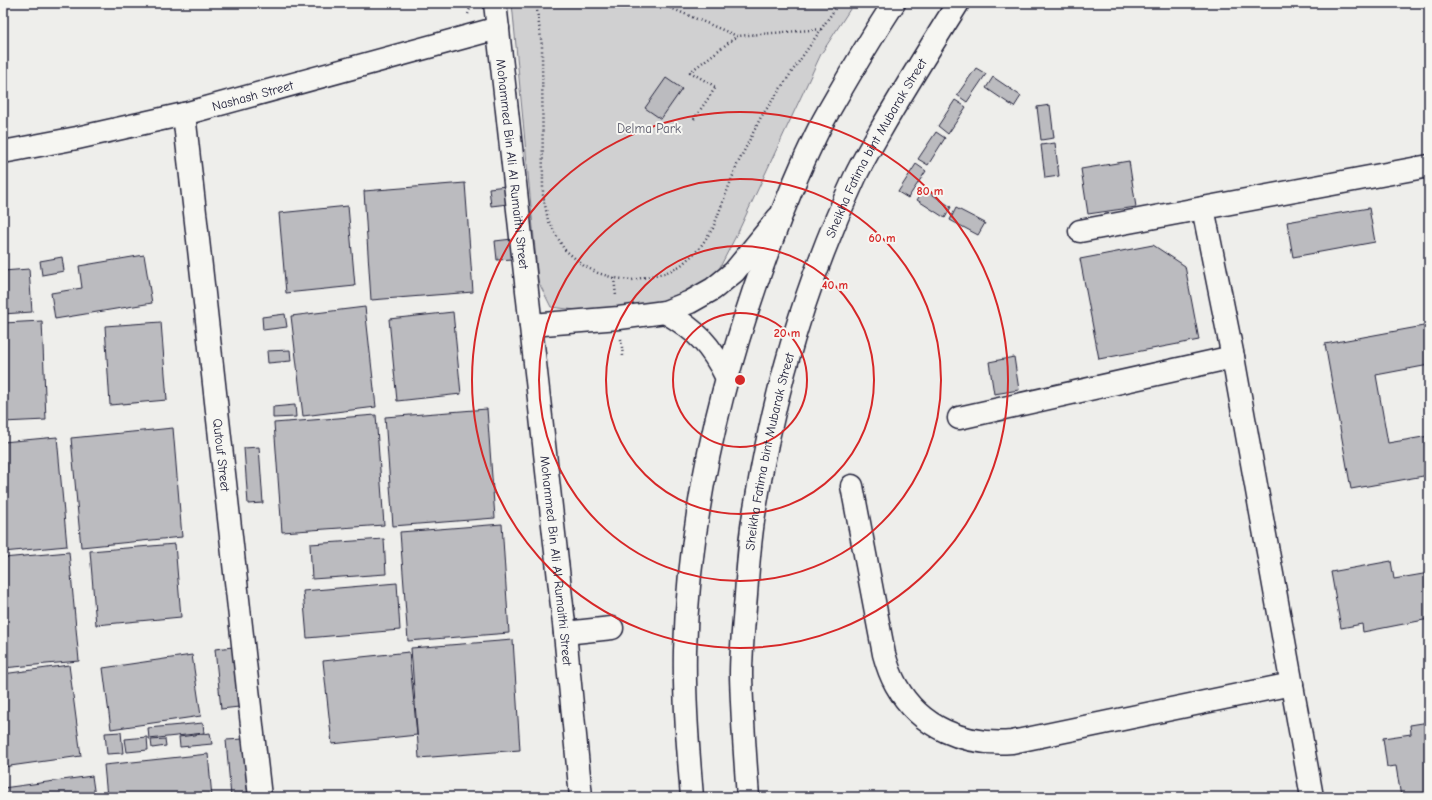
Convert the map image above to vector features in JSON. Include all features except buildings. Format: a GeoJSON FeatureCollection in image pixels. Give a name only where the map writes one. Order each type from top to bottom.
{"type":"FeatureCollection","features":[{"type":"Feature","properties":{"kind":"street","name":"Mohammed Bin Ali Al Rumaithi Street"},"geometry":{"type":"LineString","coordinates":[[495,3],[565,633],[581,797]]}},
{"type":"Feature","properties":{"kind":"street"},"geometry":{"type":"LineString","coordinates":[[692,797],[686,727],[686,650],[691,573],[701,497],[727,378],[756,284],[782,213],[815,136],[859,57],[894,3]]}},
{"type":"Feature","properties":{"kind":"street","name":"Sheikha Fatima bint Mubarak Street"},"geometry":{"type":"LineString","coordinates":[[748,797],[741,673],[745,604],[755,504],[766,448],[779,395],[808,293],[855,175],[958,3]]}},
{"type":"Feature","properties":{"kind":"street","name":"Nashash Street"},"geometry":{"type":"LineString","coordinates":[[3,152],[77,138],[184,114],[498,28]]}},
{"type":"Feature","properties":{"kind":"street","name":"Qutouf Street"},"geometry":{"type":"LineString","coordinates":[[184,114],[260,797]]}},
{"type":"Feature","properties":{"kind":"street"},"geometry":{"type":"LineString","coordinates":[[1080,231],[1429,166]]}},
{"type":"Feature","properties":{"kind":"street"},"geometry":{"type":"LineString","coordinates":[[1202,208],[1233,357],[1312,797]]}},
{"type":"Feature","properties":{"kind":"street"},"geometry":{"type":"LineString","coordinates":[[531,325],[618,318],[665,312],[696,299],[713,289],[734,272],[782,213]]}},
{"type":"Feature","properties":{"kind":"street"},"geometry":{"type":"LineString","coordinates":[[665,312],[681,321],[700,337],[719,361],[727,378]]}},
{"type":"Feature","properties":{"kind":"street"},"geometry":{"type":"LineString","coordinates":[[960,418],[1233,357]]}},
{"type":"Feature","properties":{"kind":"street"},"geometry":{"type":"LineString","coordinates":[[852,486],[884,654],[889,670],[896,686],[914,708],[931,723],[946,732],[961,738],[978,742],[995,744],[1012,742],[1292,684]]}},
{"type":"Feature","properties":{"kind":"street"},"geometry":{"type":"LineString","coordinates":[[565,633],[612,628]]}},
{"type":"Feature","properties":{"kind":"path"},"geometry":{"type":"LineString","coordinates":[[536,3],[542,46],[543,195],[548,220],[564,248],[584,266],[598,273],[614,278],[632,280],[665,273],[680,266],[699,249],[713,228],[737,165],[761,117],[839,3]]}},
{"type":"Feature","properties":{"kind":"path"},"geometry":{"type":"LineString","coordinates":[[659,3],[737,36],[822,29]]}},
{"type":"Feature","properties":{"kind":"path"},"geometry":{"type":"LineString","coordinates":[[694,119],[716,87],[690,72],[737,36]]}},
{"type":"Feature","properties":{"kind":"green space","name":"Delma Park"},"geometry":{"type":"Polygon","coordinates":[[[512,3],[854,3],[821,54],[739,230],[718,271],[698,292],[674,302],[576,310],[551,307],[538,281],[512,3]]]}}]}
